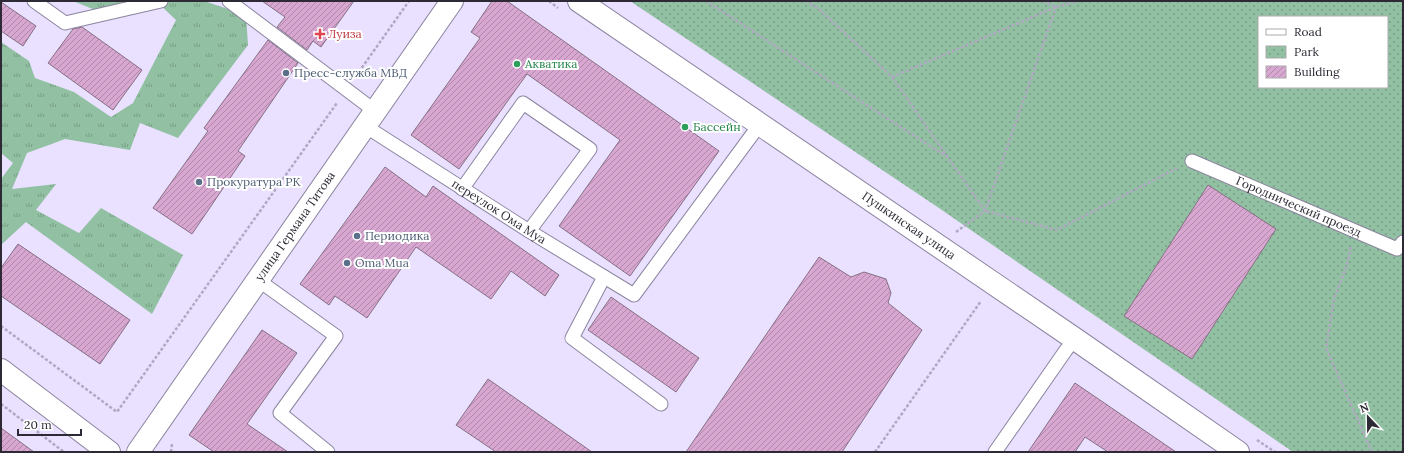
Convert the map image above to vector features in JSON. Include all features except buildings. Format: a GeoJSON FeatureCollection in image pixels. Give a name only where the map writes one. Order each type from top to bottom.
{"type":"FeatureCollection","features":[{"type":"Feature","properties":{"kind":"street","name":"улица Германа Титова"},"geometry":{"type":"LineString","coordinates":[[138,452],[452,1]]}},
{"type":"Feature","properties":{"kind":"street","name":"Пушкинская улица"},"geometry":{"type":"LineString","coordinates":[[579,1],[1238,452]]}},
{"type":"Feature","properties":{"kind":"street"},"geometry":{"type":"LineString","coordinates":[[1,370],[108,452]]}},
{"type":"Feature","properties":{"kind":"lane"},"geometry":{"type":"LineString","coordinates":[[34,1],[65,23],[162,1]]}},
{"type":"Feature","properties":{"kind":"lane","name":"переулок Ома Муа"},"geometry":{"type":"LineString","coordinates":[[229,1],[346,90],[370,119],[462,189],[634,295],[760,124]]}},
{"type":"Feature","properties":{"kind":"lane"},"geometry":{"type":"LineString","coordinates":[[462,189],[523,102],[590,149],[529,231]]}},
{"type":"Feature","properties":{"kind":"lane","name":"Городнический проезд"},"geometry":{"type":"LineString","coordinates":[[1192,161],[1397,249],[1403,242]]}},
{"type":"Feature","properties":{"kind":"lane"},"geometry":{"type":"LineString","coordinates":[[604,277],[572,338],[661,404]]}},
{"type":"Feature","properties":{"kind":"lane"},"geometry":{"type":"LineString","coordinates":[[258,280],[336,336],[280,413],[328,452]]}},
{"type":"Feature","properties":{"kind":"lane"},"geometry":{"type":"LineString","coordinates":[[995,452],[1075,339]]}},
{"type":"Feature","properties":{"kind":"path"},"geometry":{"type":"LineString","coordinates":[[1,326],[117,412],[409,1]]}},
{"type":"Feature","properties":{"kind":"path"},"geometry":{"type":"LineString","coordinates":[[706,1],[949,158]]}},
{"type":"Feature","properties":{"kind":"path"},"geometry":{"type":"LineString","coordinates":[[806,1],[820,10],[892,77],[985,211],[1057,230],[1192,161]]}},
{"type":"Feature","properties":{"kind":"path"},"geometry":{"type":"LineString","coordinates":[[1043,1],[1056,7]]}},
{"type":"Feature","properties":{"kind":"path"},"geometry":{"type":"LineString","coordinates":[[892,77],[1056,7],[1078,1]]}},
{"type":"Feature","properties":{"kind":"path"},"geometry":{"type":"LineString","coordinates":[[955,234],[985,211],[1056,7]]}},
{"type":"Feature","properties":{"kind":"path"},"geometry":{"type":"LineString","coordinates":[[1352,243],[1347,265],[1334,299],[1326,348],[1372,452]]}},
{"type":"Feature","properties":{"kind":"path"},"geometry":{"type":"LineString","coordinates":[[875,452],[985,296]]}},
{"type":"Feature","properties":{"kind":"path"},"geometry":{"type":"LineString","coordinates":[[1,404],[64,452]]}},
{"type":"Feature","properties":{"kind":"green space"},"geometry":{"type":"Polygon","coordinates":[[[73,1],[148,1],[100,12],[73,1]]]}},
{"type":"Feature","properties":{"kind":"green space"},"geometry":{"type":"Polygon","coordinates":[[[156,1],[204,1],[246,15],[248,45],[178,138],[140,123],[130,150],[65,139],[27,153],[12,189],[56,184],[36,210],[79,233],[101,208],[183,255],[152,314],[26,222],[1,245],[1,179],[13,163],[1,153],[1,42],[29,61],[35,78],[74,92],[111,117],[133,103],[176,20],[156,1]]]}},
{"type":"Feature","properties":{"kind":"green space"},"geometry":{"type":"Polygon","coordinates":[[[630,1],[1403,1],[1403,452],[1293,452],[936,206],[630,1]]]}},
{"type":"Feature","properties":{"kind":"place","name":"Луиза"},"geometry":{"type":"Point","coordinates":[320,34]}},
{"type":"Feature","properties":{"kind":"place","name":"Акватика"},"geometry":{"type":"Point","coordinates":[517,64]}},
{"type":"Feature","properties":{"kind":"place","name":"Пресс-служба МВД"},"geometry":{"type":"Point","coordinates":[286,73]}},
{"type":"Feature","properties":{"kind":"place","name":"Бассейн"},"geometry":{"type":"Point","coordinates":[685,127]}},
{"type":"Feature","properties":{"kind":"place","name":"Прокуратура РК"},"geometry":{"type":"Point","coordinates":[199,182]}},
{"type":"Feature","properties":{"kind":"place","name":"Периодика"},"geometry":{"type":"Point","coordinates":[357,236]}},
{"type":"Feature","properties":{"kind":"place","name":"Oma Mua"},"geometry":{"type":"Point","coordinates":[347,263]}}]}
